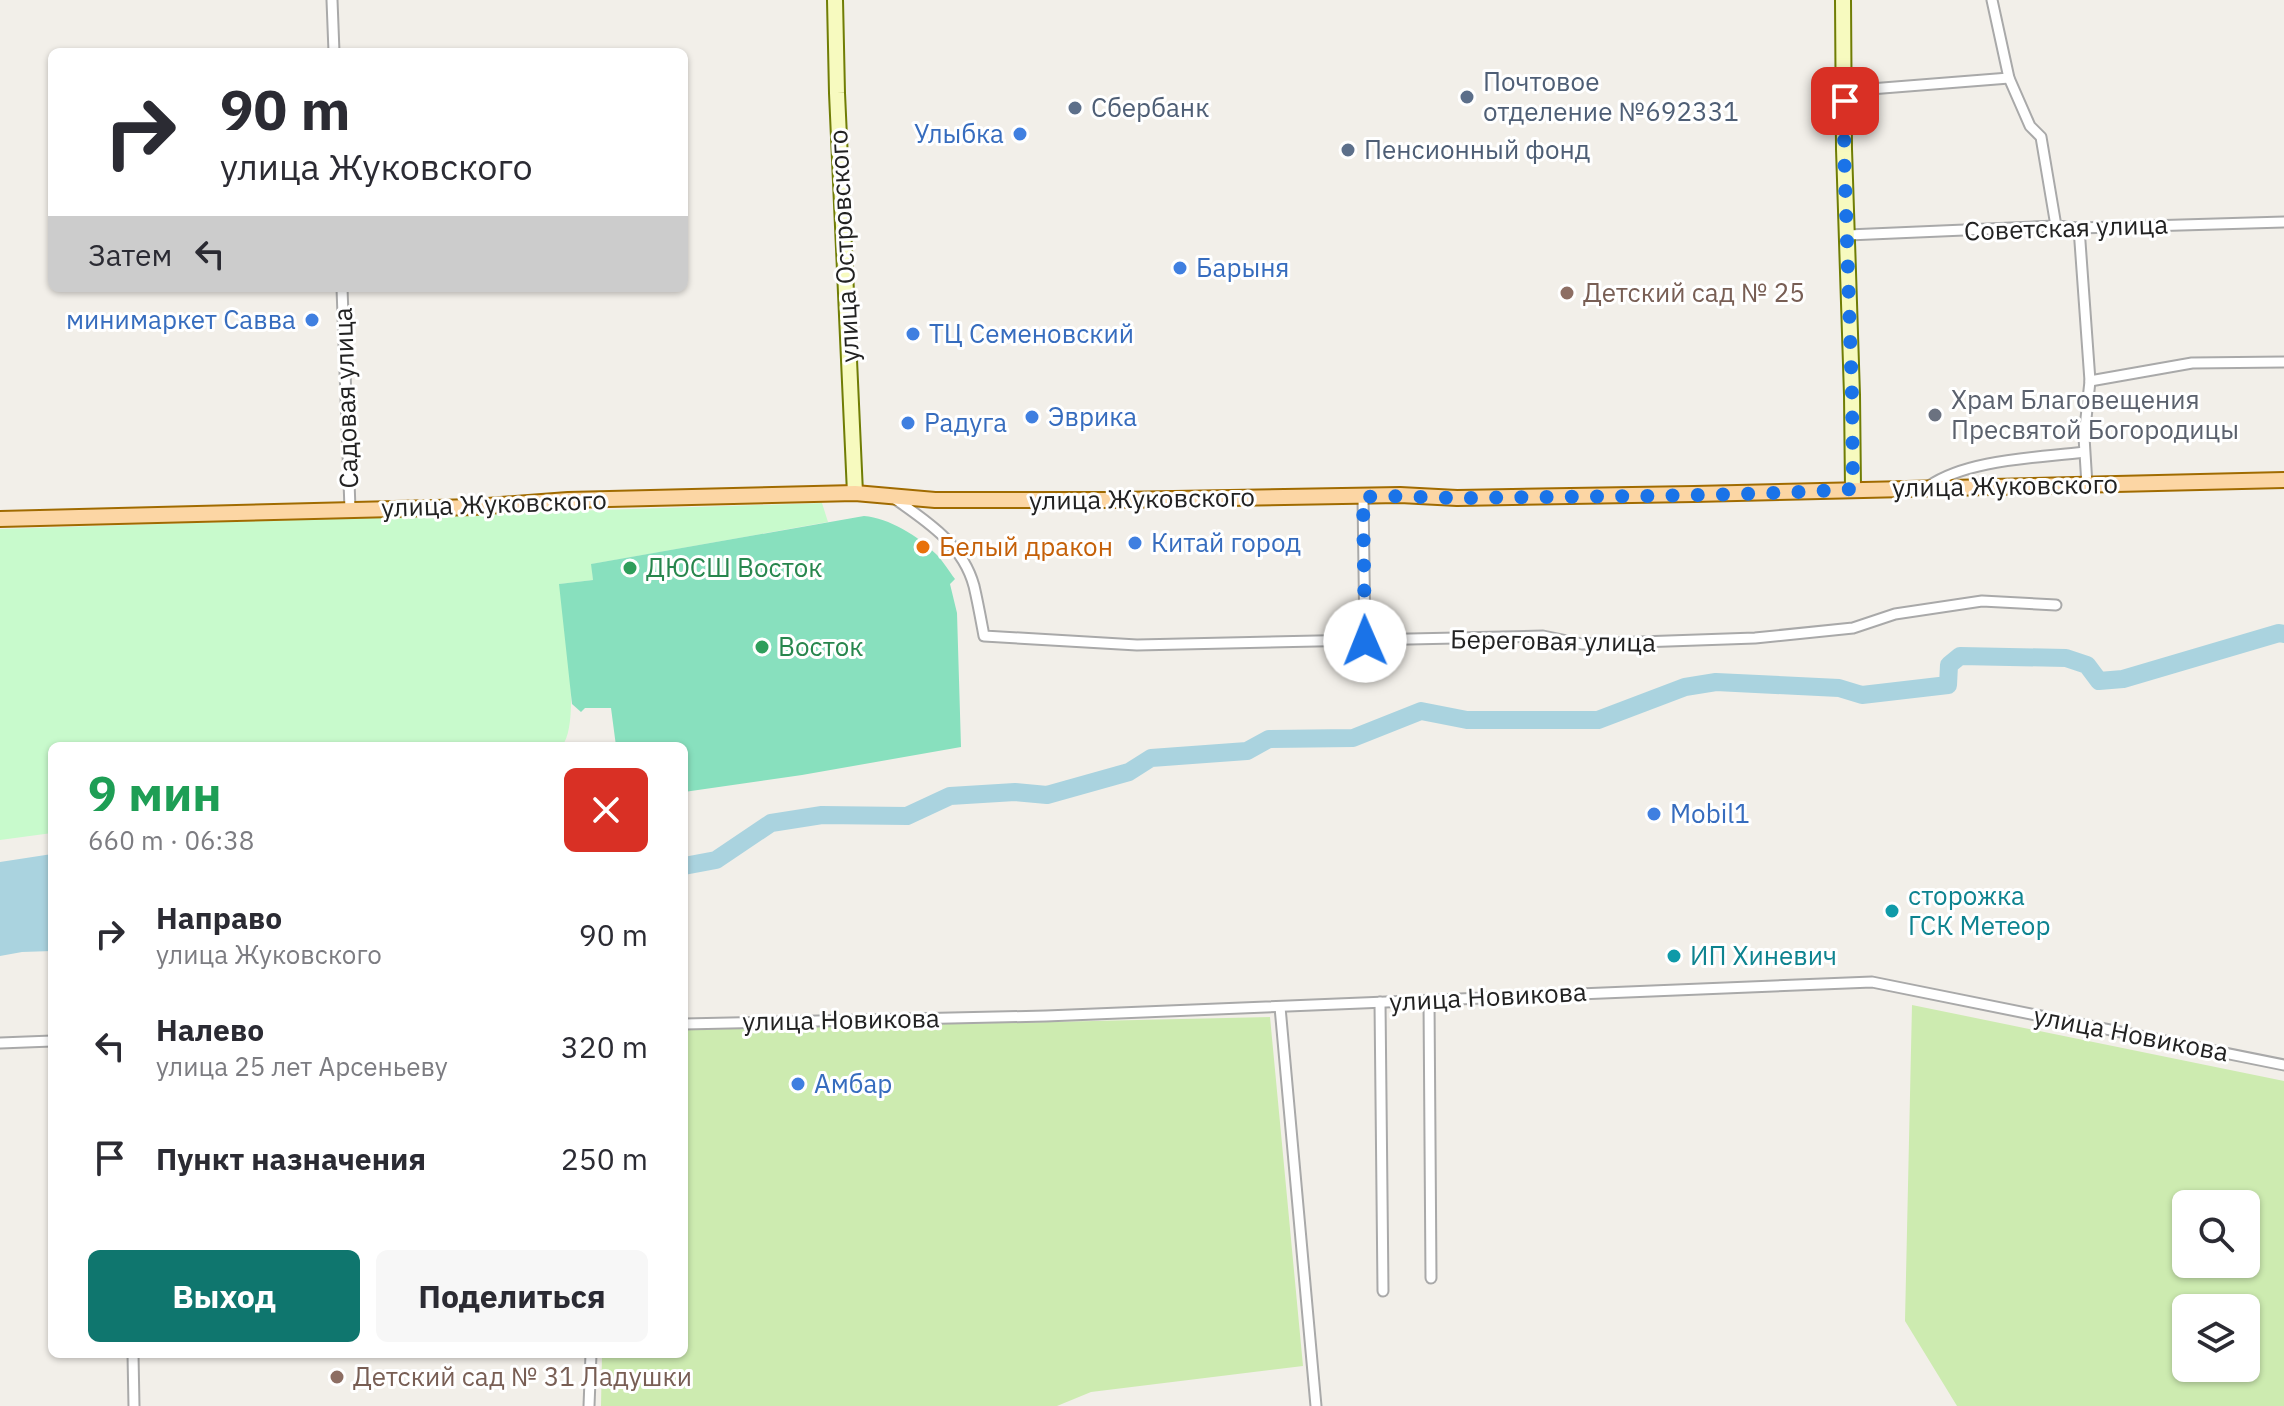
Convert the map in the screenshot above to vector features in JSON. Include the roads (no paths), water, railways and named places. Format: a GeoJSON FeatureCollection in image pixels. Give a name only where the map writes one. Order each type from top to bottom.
{"type":"FeatureCollection","features":[{"type":"Feature","properties":{"kind":"main road","name":"улица Островского"},"geometry":{"type":"LineString","coordinates":[[835,0],[855,493]]}},
{"type":"Feature","properties":{"kind":"main road"},"geometry":{"type":"LineString","coordinates":[[1843,0],[1853,489]]}},
{"type":"Feature","properties":{"kind":"main road","name":"улица Жуковского"},"geometry":{"type":"LineString","coordinates":[[0,519],[474,507],[568,500],[855,493],[935,500],[1400,495],[1457,498],[2284,480]]}},
{"type":"Feature","properties":{"kind":"street"},"geometry":{"type":"LineString","coordinates":[[332,0],[334,48]]}},
{"type":"Feature","properties":{"kind":"street"},"geometry":{"type":"LineString","coordinates":[[1992,0],[2009,78],[2030,126],[2041,137],[2056,226]]}},
{"type":"Feature","properties":{"kind":"street"},"geometry":{"type":"LineString","coordinates":[[1845,91],[2009,78]]}},
{"type":"Feature","properties":{"kind":"street","name":"Советская улица"},"geometry":{"type":"LineString","coordinates":[[1848,235],[2056,226],[2079,228],[2284,222]]}},
{"type":"Feature","properties":{"kind":"street"},"geometry":{"type":"LineString","coordinates":[[2079,228],[2090,381],[2084,437],[2087,485]]}},
{"type":"Feature","properties":{"kind":"street","name":"Садовая улица"},"geometry":{"type":"LineString","coordinates":[[342,292],[350,509]]}},
{"type":"Feature","properties":{"kind":"street"},"geometry":{"type":"LineString","coordinates":[[2090,381],[2192,363],[2284,362]]}},
{"type":"Feature","properties":{"kind":"street"},"geometry":{"type":"LineString","coordinates":[[1928,487],[1943,476],[1982,466],[2084,452]]}},
{"type":"Feature","properties":{"kind":"street","name":"Береговая улица"},"geometry":{"type":"LineString","coordinates":[[889,494],[936,528],[958,554],[973,584],[984,636],[1137,645],[1543,636],[1582,644],[1620,644],[1853,628],[1895,614],[1982,601],[2056,605]]}},
{"type":"Feature","properties":{"kind":"street"},"geometry":{"type":"LineString","coordinates":[[1363,497],[1365,641]]}},
{"type":"Feature","properties":{"kind":"street","name":"улица Новикова"},"geometry":{"type":"LineString","coordinates":[[688,1024],[1046,1016],[1872,982],[2284,1065]]}},
{"type":"Feature","properties":{"kind":"street"},"geometry":{"type":"LineString","coordinates":[[1429,1000],[1431,1278]]}},
{"type":"Feature","properties":{"kind":"street"},"geometry":{"type":"LineString","coordinates":[[1380,1002],[1383,1291]]}},
{"type":"Feature","properties":{"kind":"street"},"geometry":{"type":"LineString","coordinates":[[1280,1007],[1316,1406]]}},
{"type":"Feature","properties":{"kind":"street"},"geometry":{"type":"LineString","coordinates":[[0,1043],[48,1041]]}},
{"type":"Feature","properties":{"kind":"street"},"geometry":{"type":"LineString","coordinates":[[133,1358],[134,1406]]}},
{"type":"Feature","properties":{"kind":"street"},"geometry":{"type":"LineString","coordinates":[[589,1406],[591,1358]]}},
{"type":"Feature","properties":{"kind":"water"},"geometry":{"type":"Polygon","coordinates":[[[48,855],[48,951],[0,956],[0,862],[48,855]]]}},
{"type":"Feature","properties":{"kind":"waterway"},"geometry":{"type":"LineString","coordinates":[[688,865],[716,860],[771,823],[822,815],[907,816],[950,796],[1015,792],[1047,795],[1129,772],[1151,758],[1247,751],[1269,739],[1353,738],[1421,711],[1467,720],[1598,720],[1685,687],[1716,682],[1839,688],[1862,695],[1948,685],[1949,665],[1960,656],[2066,658],[2087,665],[2099,681],[2123,679],[2284,634]]}},
{"type":"Feature","properties":{"kind":"place","name":"Почтовое отделение №692331"},"geometry":{"type":"Point","coordinates":[1467,97]}},
{"type":"Feature","properties":{"kind":"place","name":"Сбербанк"},"geometry":{"type":"Point","coordinates":[1075,108]}},
{"type":"Feature","properties":{"kind":"place","name":"Улыбка"},"geometry":{"type":"Point","coordinates":[1020,134]}},
{"type":"Feature","properties":{"kind":"place","name":"Пенсионный фонд"},"geometry":{"type":"Point","coordinates":[1348,150]}},
{"type":"Feature","properties":{"kind":"place","name":"Барыня"},"geometry":{"type":"Point","coordinates":[1180,268]}},
{"type":"Feature","properties":{"kind":"place","name":"Детский сад № 25"},"geometry":{"type":"Point","coordinates":[1567,293]}},
{"type":"Feature","properties":{"kind":"place","name":"минимаркет Савва"},"geometry":{"type":"Point","coordinates":[312,320]}},
{"type":"Feature","properties":{"kind":"place","name":"ТЦ Семеновский"},"geometry":{"type":"Point","coordinates":[913,334]}},
{"type":"Feature","properties":{"kind":"place","name":"Храм Благовещения Пресвятой Богородицы"},"geometry":{"type":"Point","coordinates":[1935,415]}},
{"type":"Feature","properties":{"kind":"place","name":"Эврика"},"geometry":{"type":"Point","coordinates":[1032,417]}},
{"type":"Feature","properties":{"kind":"place","name":"Радуга"},"geometry":{"type":"Point","coordinates":[908,423]}},
{"type":"Feature","properties":{"kind":"place","name":"Китай город"},"geometry":{"type":"Point","coordinates":[1135,543]}},
{"type":"Feature","properties":{"kind":"place","name":"Белый дракон"},"geometry":{"type":"Point","coordinates":[923,547]}},
{"type":"Feature","properties":{"kind":"place","name":"ДЮСШ Восток"},"geometry":{"type":"Point","coordinates":[630,568]}},
{"type":"Feature","properties":{"kind":"place","name":"Восток"},"geometry":{"type":"Point","coordinates":[762,647]}},
{"type":"Feature","properties":{"kind":"place","name":"Mobil1"},"geometry":{"type":"Point","coordinates":[1654,814]}},
{"type":"Feature","properties":{"kind":"place","name":"сторожка ГСК Метеор"},"geometry":{"type":"Point","coordinates":[1892,911]}},
{"type":"Feature","properties":{"kind":"place","name":"ИП Хиневич"},"geometry":{"type":"Point","coordinates":[1674,956]}},
{"type":"Feature","properties":{"kind":"place","name":"Амбар"},"geometry":{"type":"Point","coordinates":[798,1084]}},
{"type":"Feature","properties":{"kind":"place","name":"Детский сад № 31 Ладушки"},"geometry":{"type":"Point","coordinates":[337,1377]}}]}
